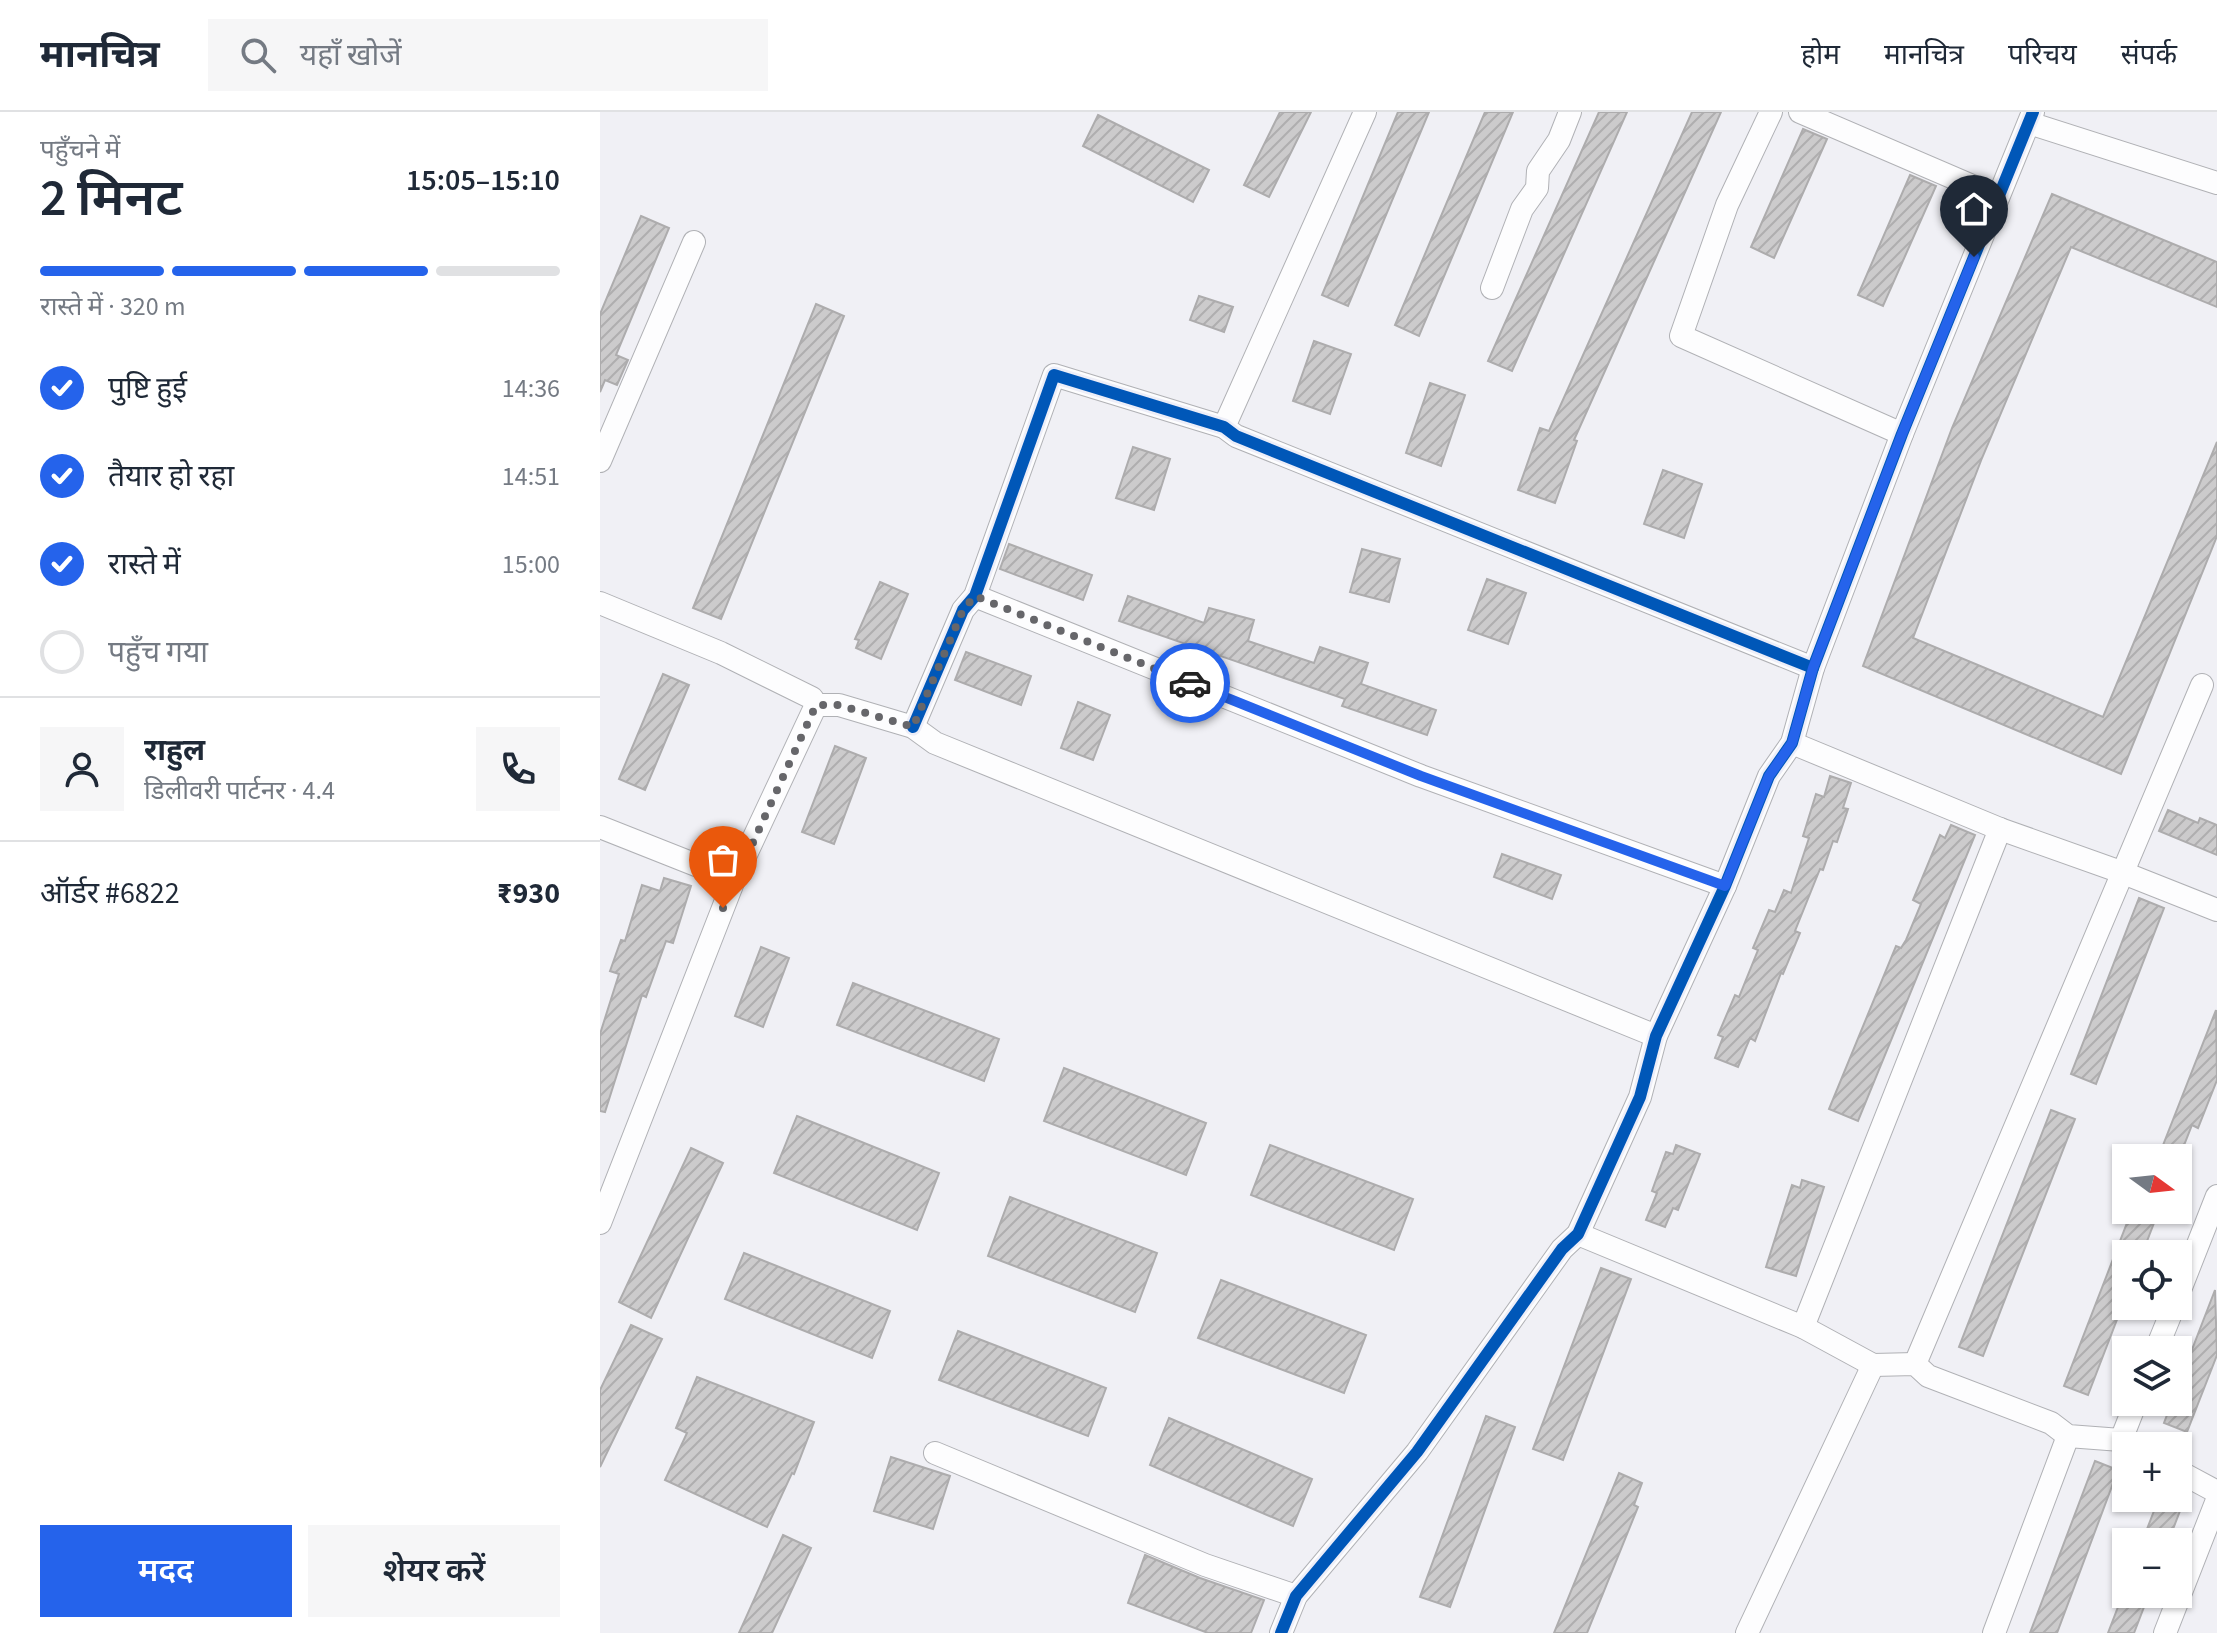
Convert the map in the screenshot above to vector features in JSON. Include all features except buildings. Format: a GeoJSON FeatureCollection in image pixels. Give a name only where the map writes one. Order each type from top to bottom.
{"type":"FeatureCollection","features":[{"type":"Feature","properties":{"kind":"street"},"geometry":{"type":"LineString","coordinates":[[1224,427],[1365,112]]}},
{"type":"Feature","properties":{"kind":"street"},"geometry":{"type":"LineString","coordinates":[[1492,288],[1522,209],[1537,188],[1538,171],[1559,140],[1570,112]]}},
{"type":"Feature","properties":{"kind":"street"},"geometry":{"type":"LineString","coordinates":[[1771,112],[1727,205],[1681,336],[1902,434]]}},
{"type":"Feature","properties":{"kind":"street"},"geometry":{"type":"LineString","coordinates":[[1800,112],[1998,197]]}},
{"type":"Feature","properties":{"kind":"street"},"geometry":{"type":"LineString","coordinates":[[1281,1633],[1296,1596],[1417,1452],[1562,1249],[1578,1234],[1640,1097],[1656,1036],[1725,886],[1769,776],[1792,743],[1813,668],[1902,434],[2031,117],[2217,183]]}},
{"type":"Feature","properties":{"kind":"street"},"geometry":{"type":"LineString","coordinates":[[600,461],[694,242]]}},
{"type":"Feature","properties":{"kind":"street"},"geometry":{"type":"LineString","coordinates":[[913,727],[963,610],[975,596],[1054,375],[1224,427],[1236,436],[1813,668]]}},
{"type":"Feature","properties":{"kind":"street"},"geometry":{"type":"LineString","coordinates":[[975,596],[1421,776],[1725,886]]}},
{"type":"Feature","properties":{"kind":"street"},"geometry":{"type":"LineString","coordinates":[[600,603],[721,653],[812,698],[816,705]]}},
{"type":"Feature","properties":{"kind":"street"},"geometry":{"type":"LineString","coordinates":[[1915,1364],[2202,685]]}},
{"type":"Feature","properties":{"kind":"street"},"geometry":{"type":"LineString","coordinates":[[816,705],[839,705],[913,727],[935,743],[1656,1036]]}},
{"type":"Feature","properties":{"kind":"street"},"geometry":{"type":"LineString","coordinates":[[600,1223],[734,880],[816,705]]}},
{"type":"Feature","properties":{"kind":"street"},"geometry":{"type":"LineString","coordinates":[[1792,743],[2000,829],[2217,910]]}},
{"type":"Feature","properties":{"kind":"street"},"geometry":{"type":"LineString","coordinates":[[600,827],[734,880]]}},
{"type":"Feature","properties":{"kind":"street"},"geometry":{"type":"LineString","coordinates":[[1803,1327],[2000,829]]}},
{"type":"Feature","properties":{"kind":"street"},"geometry":{"type":"LineString","coordinates":[[2192,1259],[2217,1196]]}},
{"type":"Feature","properties":{"kind":"street"},"geometry":{"type":"LineString","coordinates":[[1578,1234],[1803,1327],[1873,1365],[1915,1364],[1928,1376],[2051,1423],[2068,1436],[2112,1441]]}},
{"type":"Feature","properties":{"kind":"street"},"geometry":{"type":"LineString","coordinates":[[1747,1633],[1873,1365]]}},
{"type":"Feature","properties":{"kind":"street"},"geometry":{"type":"LineString","coordinates":[[1994,1633],[2068,1436]]}},
{"type":"Feature","properties":{"kind":"street"},"geometry":{"type":"LineString","coordinates":[[935,1453],[1205,1565],[1296,1596]]}},
{"type":"Feature","properties":{"kind":"street"},"geometry":{"type":"LineString","coordinates":[[2192,1479],[2217,1492]]}},
{"type":"Feature","properties":{"kind":"street"},"geometry":{"type":"LineString","coordinates":[[2165,1633],[2217,1500]]}},
{"type":"Feature","properties":{"kind":"cycle path"},"geometry":{"type":"LineString","coordinates":[[1281,1633],[1296,1596],[1417,1452],[1562,1249],[1578,1234],[1640,1097],[1656,1036],[1725,886],[1769,776],[1792,743],[1813,668],[1902,434],[2033,112]]}},
{"type":"Feature","properties":{"kind":"cycle path"},"geometry":{"type":"LineString","coordinates":[[913,727],[963,610],[975,596],[1054,375],[1224,427],[1236,436],[1813,668]]}},
{"type":"Feature","properties":{"kind":"way so far"},"geometry":{"type":"LineString","coordinates":[[723,908],[816,705],[839,705],[913,727],[963,610],[975,596],[1190,683]]}},
{"type":"Feature","properties":{"kind":"route"},"geometry":{"type":"LineString","coordinates":[[1190,683],[1421,776],[1725,886],[1769,776],[1792,743],[1813,668],[1902,434],[1974,257]]}}]}
